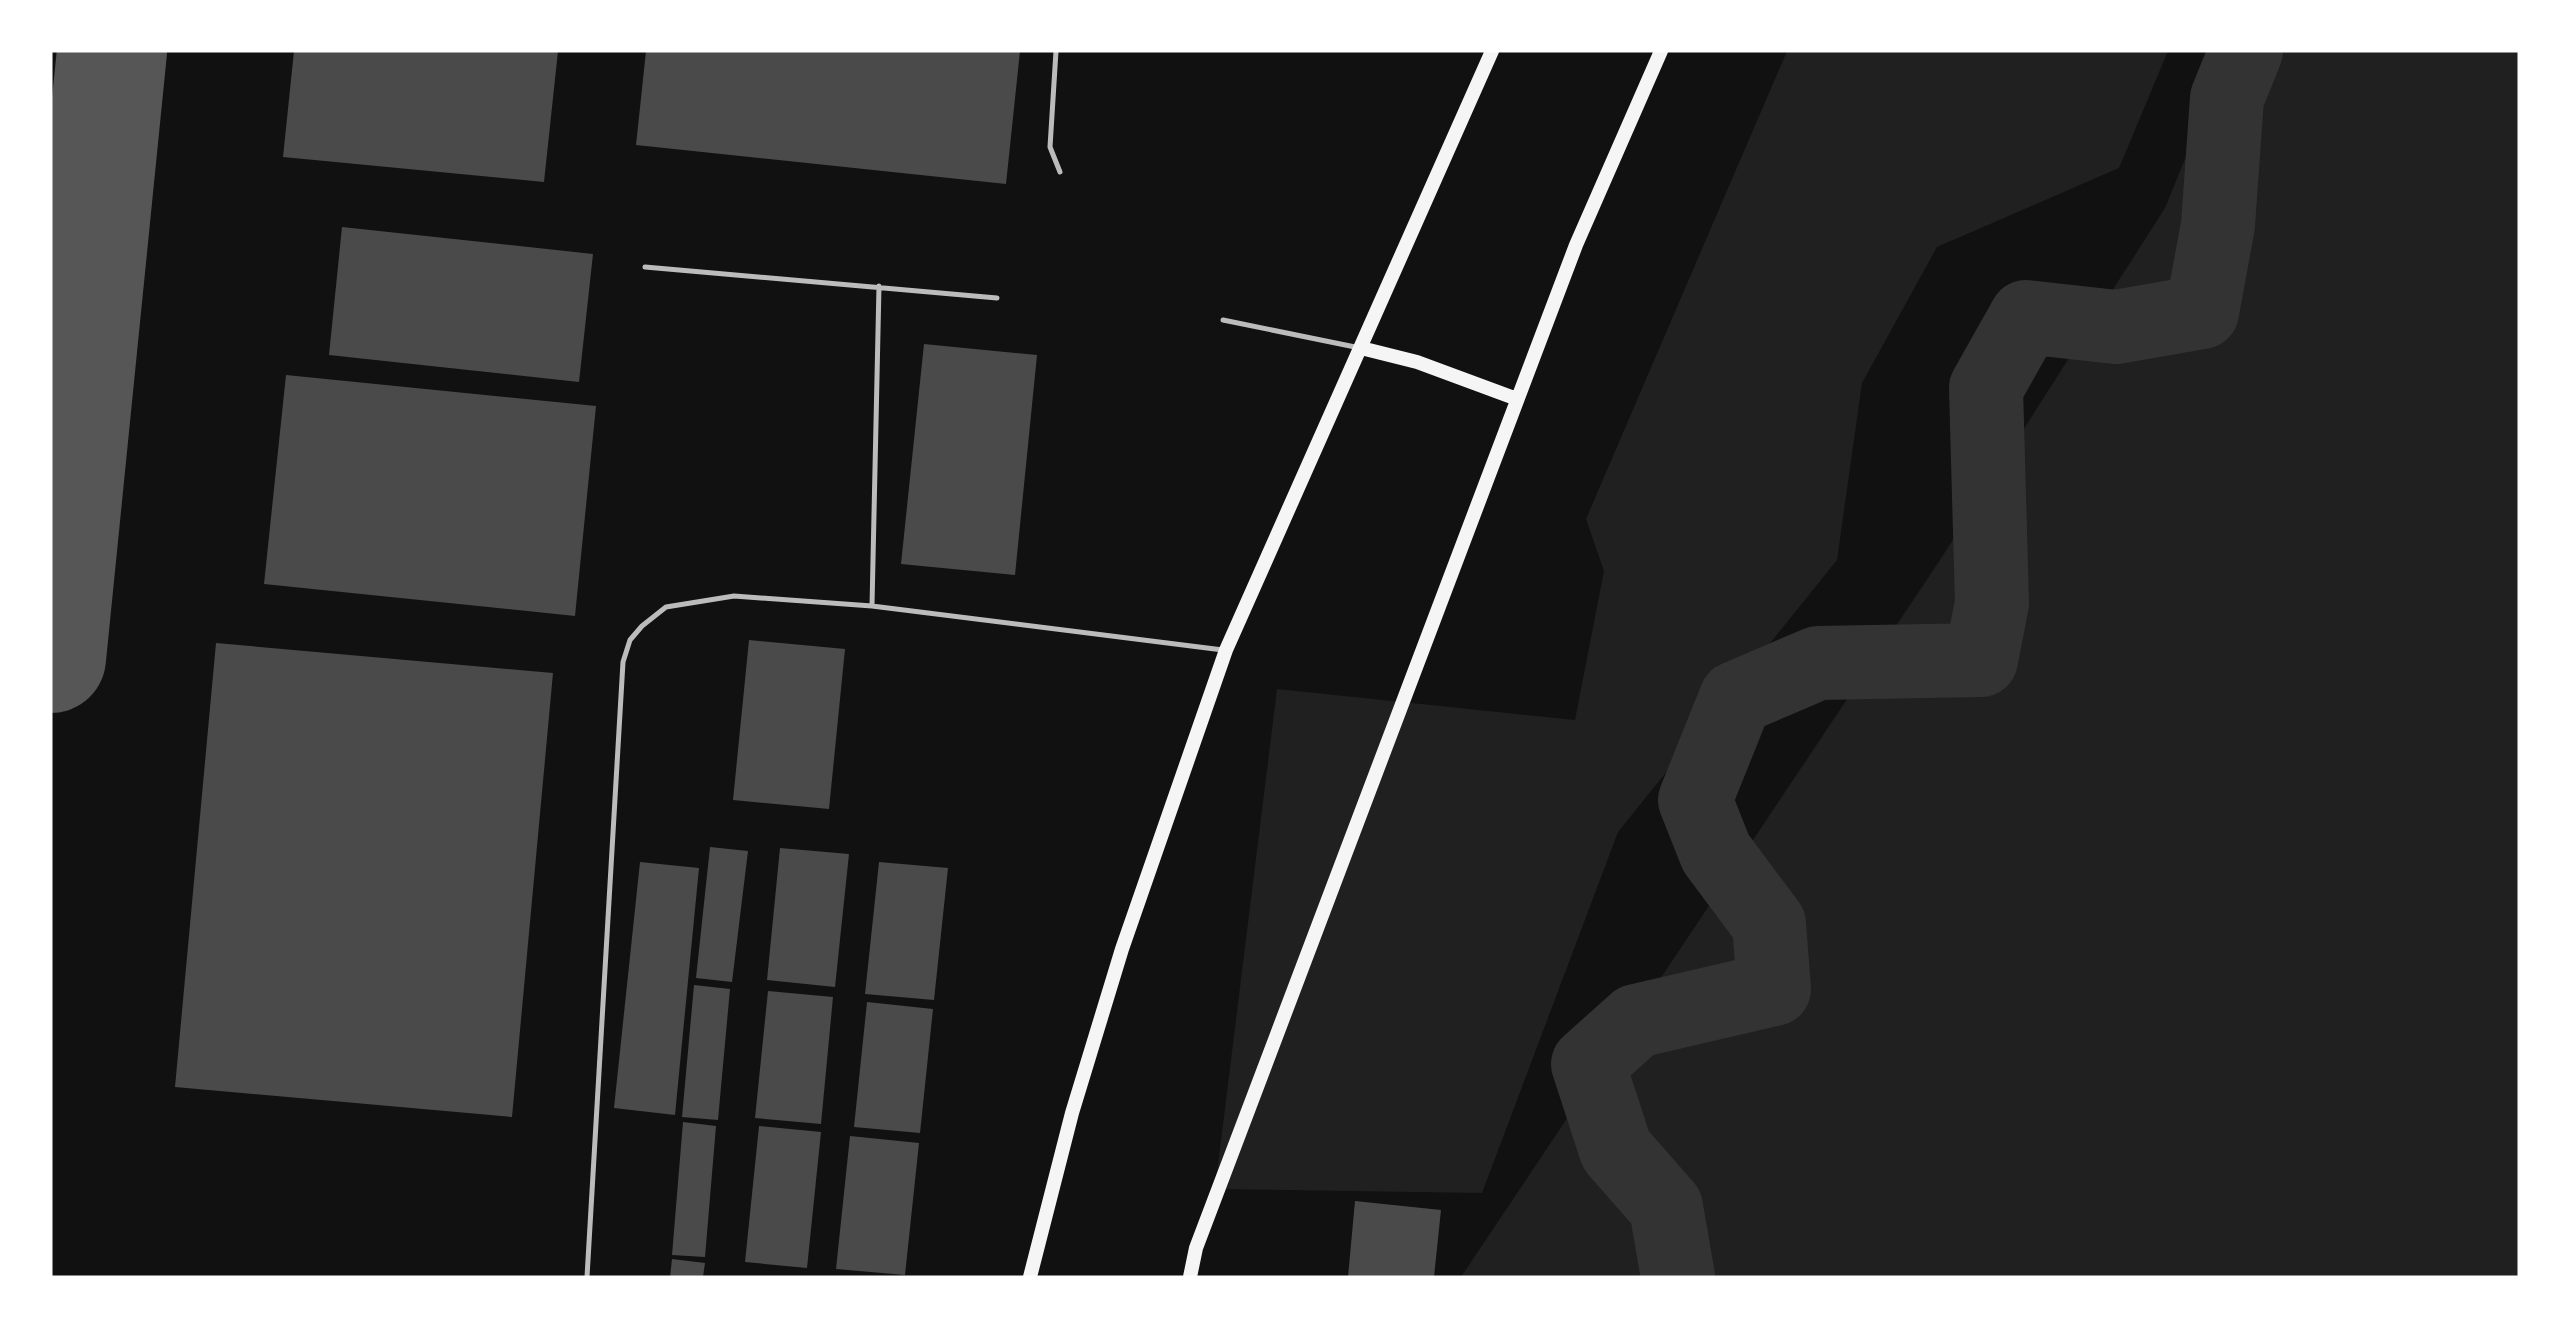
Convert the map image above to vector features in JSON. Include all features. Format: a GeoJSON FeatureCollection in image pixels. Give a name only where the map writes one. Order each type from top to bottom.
{"type":"FeatureCollection","features":[{"type":"Feature","properties":{"kind":"main road"},"geometry":{"type":"LineString","coordinates":[[1030,1277],[1072,1113],[1122,949],[1226,650],[1492,51]]}},
{"type":"Feature","properties":{"kind":"main road"},"geometry":{"type":"LineString","coordinates":[[1189,1277],[1196,1248],[1576,245],[1661,51]]}},
{"type":"Feature","properties":{"kind":"main road"},"geometry":{"type":"LineString","coordinates":[[1361,348],[1417,362],[1517,399]]}},
{"type":"Feature","properties":{"kind":"lane"},"geometry":{"type":"LineString","coordinates":[[1056,51],[1050,147],[1060,172]]}},
{"type":"Feature","properties":{"kind":"lane"},"geometry":{"type":"LineString","coordinates":[[645,267],[996,298]]}},
{"type":"Feature","properties":{"kind":"lane"},"geometry":{"type":"LineString","coordinates":[[872,606],[879,286]]}},
{"type":"Feature","properties":{"kind":"lane"},"geometry":{"type":"LineString","coordinates":[[1223,320],[1361,348]]}},
{"type":"Feature","properties":{"kind":"lane"},"geometry":{"type":"LineString","coordinates":[[587,1277],[622,662],[630,640],[642,626],[666,607],[734,596],[872,606],[1226,650]]}},
{"type":"Feature","properties":{"kind":"shaded area"},"geometry":{"type":"Polygon","coordinates":[[[1787,51],[2168,51],[2119,168],[1937,247],[1862,383],[1837,560],[1618,832],[1482,1193],[1215,1189],[1277,689],[1575,720],[1604,571],[1586,519],[1787,51]]]}},
{"type":"Feature","properties":{"kind":"shaded area"},"geometry":{"type":"Polygon","coordinates":[[[2229,51],[2519,51],[2519,1277],[1461,1277],[1940,560],[2165,208],[2229,51]]]}},
{"type":"Feature","properties":{"kind":"building"},"geometry":{"type":"Polygon","coordinates":[[[294,51],[558,51],[544,182],[283,157],[294,51]]]}},
{"type":"Feature","properties":{"kind":"building"},"geometry":{"type":"Polygon","coordinates":[[[646,51],[1020,51],[1006,184],[636,145],[646,51]]]}},
{"type":"Feature","properties":{"kind":"building"},"geometry":{"type":"Polygon","coordinates":[[[342,227],[593,254],[579,382],[329,355],[342,227]]]}},
{"type":"Feature","properties":{"kind":"building"},"geometry":{"type":"Polygon","coordinates":[[[924,344],[1037,355],[1015,575],[901,564],[924,344]]]}},
{"type":"Feature","properties":{"kind":"building"},"geometry":{"type":"Polygon","coordinates":[[[286,375],[596,406],[575,616],[264,584],[286,375]]]}},
{"type":"Feature","properties":{"kind":"building"},"geometry":{"type":"Polygon","coordinates":[[[749,640],[845,649],[829,809],[733,800],[749,640]]]}},
{"type":"Feature","properties":{"kind":"building"},"geometry":{"type":"Polygon","coordinates":[[[216,643],[553,673],[512,1117],[175,1087],[216,643]]]}},
{"type":"Feature","properties":{"kind":"building"},"geometry":{"type":"Polygon","coordinates":[[[710,847],[748,851],[732,982],[696,978],[710,847]]]}},
{"type":"Feature","properties":{"kind":"building"},"geometry":{"type":"Polygon","coordinates":[[[780,848],[849,854],[835,987],[767,980],[780,848]]]}},
{"type":"Feature","properties":{"kind":"building"},"geometry":{"type":"Polygon","coordinates":[[[640,862],[699,868],[675,1115],[614,1108],[640,862]]]}},
{"type":"Feature","properties":{"kind":"building"},"geometry":{"type":"Polygon","coordinates":[[[879,862],[948,868],[934,1000],[865,994],[879,862]]]}},
{"type":"Feature","properties":{"kind":"building"},"geometry":{"type":"Polygon","coordinates":[[[694,985],[730,989],[718,1120],[682,1117],[694,985]]]}},
{"type":"Feature","properties":{"kind":"building"},"geometry":{"type":"Polygon","coordinates":[[[768,991],[833,997],[821,1124],[755,1118],[768,991]]]}},
{"type":"Feature","properties":{"kind":"building"},"geometry":{"type":"Polygon","coordinates":[[[867,1002],[933,1009],[920,1133],[854,1127],[867,1002]]]}},
{"type":"Feature","properties":{"kind":"building"},"geometry":{"type":"Polygon","coordinates":[[[683,1122],[716,1126],[705,1257],[672,1255],[683,1122]]]}},
{"type":"Feature","properties":{"kind":"building"},"geometry":{"type":"Polygon","coordinates":[[[759,1126],[821,1132],[807,1268],[745,1262],[759,1126]]]}},
{"type":"Feature","properties":{"kind":"building"},"geometry":{"type":"Polygon","coordinates":[[[850,1136],[919,1143],[905,1275],[836,1269],[850,1136]]]}},
{"type":"Feature","properties":{"kind":"building"},"geometry":{"type":"Polygon","coordinates":[[[1355,1201],[1441,1210],[1434,1277],[1348,1277],[1355,1201]]]}},
{"type":"Feature","properties":{"kind":"building"},"geometry":{"type":"Polygon","coordinates":[[[672,1259],[705,1263],[703,1277],[670,1277],[672,1259]]]}},
{"type":"Feature","properties":{"kind":"waterway"},"geometry":{"type":"LineString","coordinates":[[1678,1277],[1666,1207],[1616,1150],[1588,1064],[1636,1021],[1774,989],[1769,924],[1716,853],[1695,800],[1736,698],[1818,663],[1981,660],[1992,603],[1986,388],[2026,317],[2116,327],[2202,312],[2218,225],[2227,98],[2246,51]]}},
{"type":"Feature","properties":{"kind":"taxiway"},"geometry":{"type":"LineString","coordinates":[[51,658],[112,51]]}}]}
